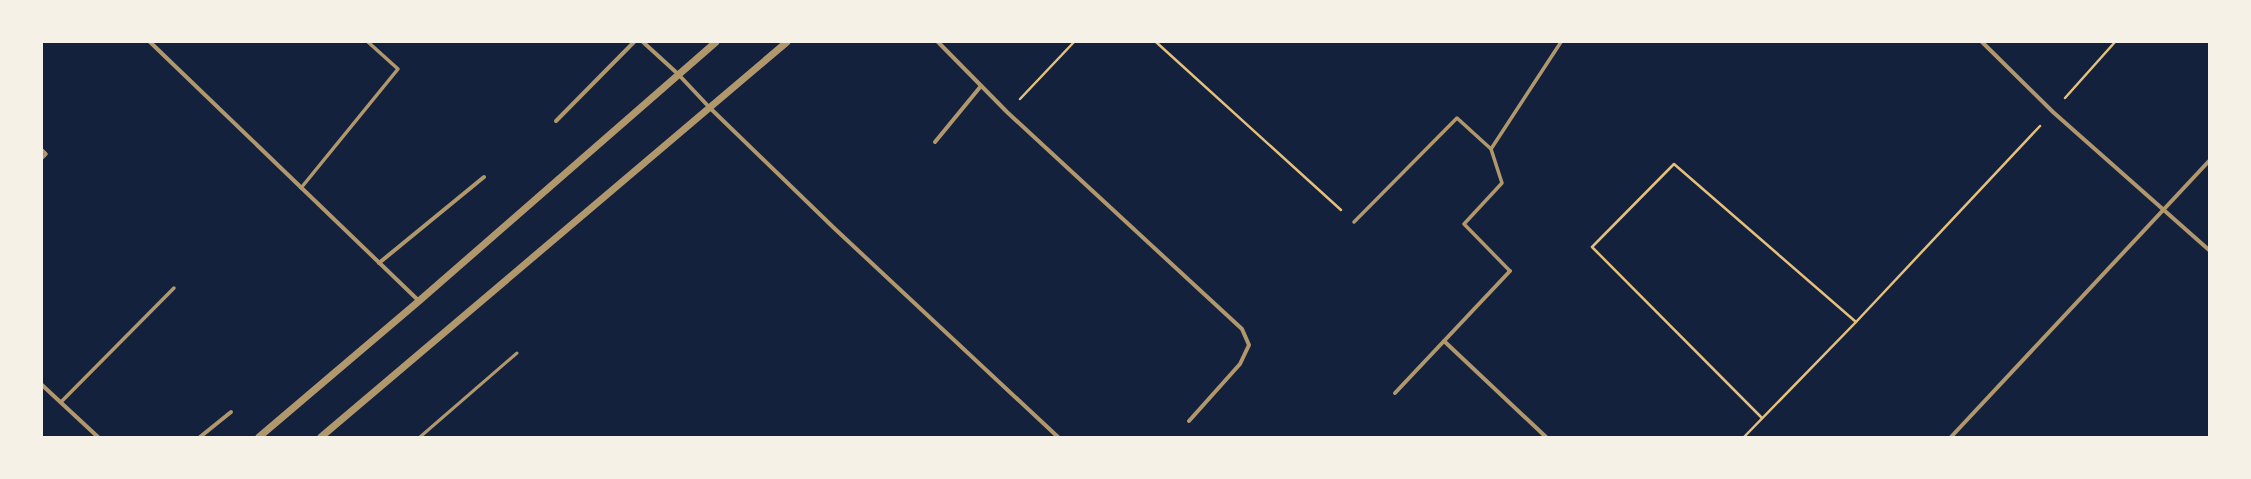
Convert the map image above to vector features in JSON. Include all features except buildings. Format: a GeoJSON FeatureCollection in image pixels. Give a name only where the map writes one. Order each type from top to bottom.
{"type":"FeatureCollection","features":[{"type":"Feature","properties":{"kind":"street"},"geometry":{"type":"LineString","coordinates":[[150,42],[155,44],[301,188],[419,301]]}},
{"type":"Feature","properties":{"kind":"street"},"geometry":{"type":"LineString","coordinates":[[301,188],[398,69],[368,42]]}},
{"type":"Feature","properties":{"kind":"street"},"geometry":{"type":"LineString","coordinates":[[556,121],[634,42]]}},
{"type":"Feature","properties":{"kind":"street"},"geometry":{"type":"LineString","coordinates":[[643,42],[678,74],[710,108],[834,228],[1058,437]]}},
{"type":"Feature","properties":{"kind":"street"},"geometry":{"type":"LineString","coordinates":[[259,437],[419,301],[716,42]]}},
{"type":"Feature","properties":{"kind":"street"},"geometry":{"type":"LineString","coordinates":[[321,437],[787,42]]}},
{"type":"Feature","properties":{"kind":"street"},"geometry":{"type":"LineString","coordinates":[[938,42],[1007,112],[1242,329],[1249,345],[1240,364],[1189,421]]}},
{"type":"Feature","properties":{"kind":"street"},"geometry":{"type":"LineString","coordinates":[[1492,149],[1561,42]]}},
{"type":"Feature","properties":{"kind":"street"},"geometry":{"type":"LineString","coordinates":[[1982,42],[2053,112],[2209,250]]}},
{"type":"Feature","properties":{"kind":"street"},"geometry":{"type":"LineString","coordinates":[[934,142],[981,86]]}},
{"type":"Feature","properties":{"kind":"street"},"geometry":{"type":"LineString","coordinates":[[1354,222],[1457,118],[1492,149],[1502,183],[1464,224],[1510,271],[1395,392]]}},
{"type":"Feature","properties":{"kind":"street"},"geometry":{"type":"LineString","coordinates":[[42,150],[46,154],[42,158]]}},
{"type":"Feature","properties":{"kind":"street"},"geometry":{"type":"LineString","coordinates":[[1951,437],[2209,161]]}},
{"type":"Feature","properties":{"kind":"street"},"geometry":{"type":"LineString","coordinates":[[379,263],[484,177]]}},
{"type":"Feature","properties":{"kind":"street"},"geometry":{"type":"LineString","coordinates":[[61,402],[174,288]]}},
{"type":"Feature","properties":{"kind":"street"},"geometry":{"type":"LineString","coordinates":[[1444,341],[1546,437]]}},
{"type":"Feature","properties":{"kind":"street"},"geometry":{"type":"LineString","coordinates":[[42,385],[98,437]]}},
{"type":"Feature","properties":{"kind":"street"},"geometry":{"type":"LineString","coordinates":[[200,437],[231,412]]}},
{"type":"Feature","properties":{"kind":"lane"},"geometry":{"type":"LineString","coordinates":[[423,436],[517,353]]}},
{"type":"Feature","properties":{"kind":"path"},"geometry":{"type":"LineString","coordinates":[[1007,112],[1074,42]]}},
{"type":"Feature","properties":{"kind":"path"},"geometry":{"type":"LineString","coordinates":[[1156,42],[1354,222]]}},
{"type":"Feature","properties":{"kind":"path"},"geometry":{"type":"LineString","coordinates":[[1744,437],[1856,322],[2053,112],[2115,42]]}},
{"type":"Feature","properties":{"kind":"path"},"geometry":{"type":"LineString","coordinates":[[1762,418],[1592,247],[1674,164],[1856,322]]}}]}
